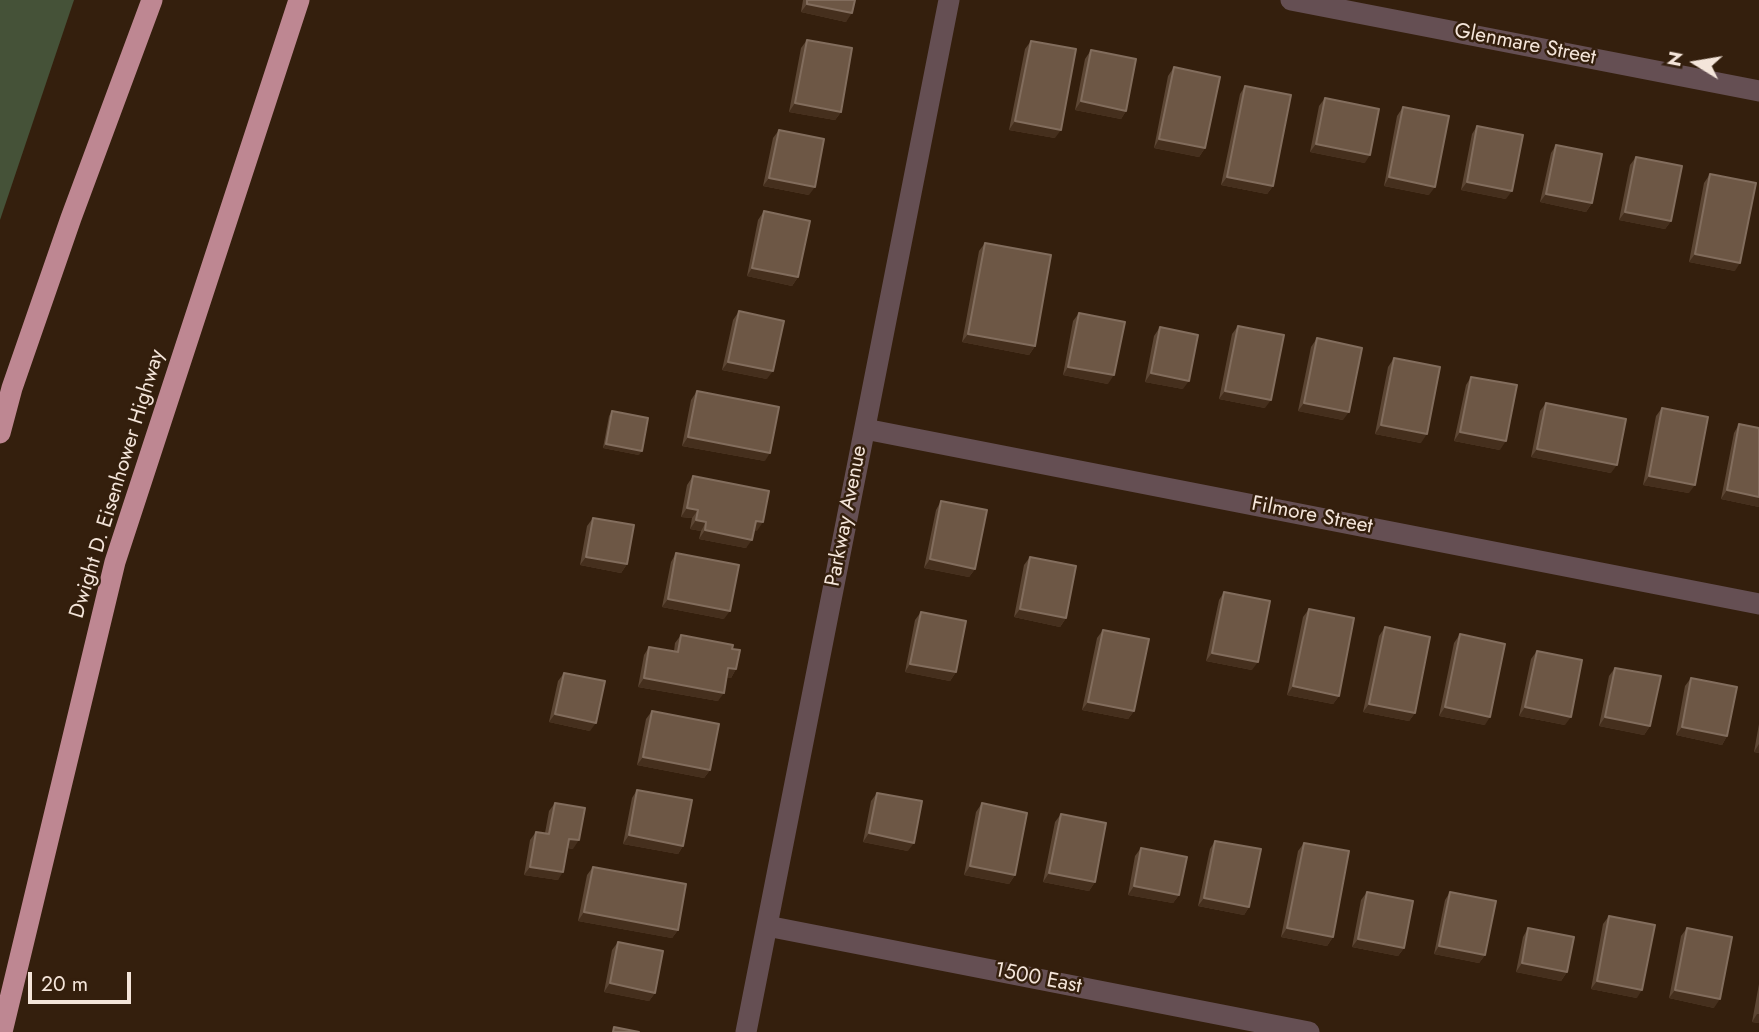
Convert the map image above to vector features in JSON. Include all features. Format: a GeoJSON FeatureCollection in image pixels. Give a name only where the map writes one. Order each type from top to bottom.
{"type":"FeatureCollection","features":[{"type":"Feature","properties":{"kind":"highway"},"geometry":{"type":"LineString","coordinates":[[0,433],[12,388],[71,218],[152,0]]}},
{"type":"Feature","properties":{"kind":"highway","name":"Dwight D. Eisenhower Highway"},"geometry":{"type":"LineString","coordinates":[[2,1032],[115,562],[299,0]]}},
{"type":"Feature","properties":{"kind":"highway"},"geometry":{"type":"LineString","coordinates":[[0,414],[12,388]]}},
{"type":"Feature","properties":{"kind":"street","name":"Parkway Avenue"},"geometry":{"type":"LineString","coordinates":[[746,1032],[949,0]]}},
{"type":"Feature","properties":{"kind":"street","name":"Glenmare Street"},"geometry":{"type":"LineString","coordinates":[[1291,0],[1759,91]]}},
{"type":"Feature","properties":{"kind":"street","name":"Filmore Street"},"geometry":{"type":"LineString","coordinates":[[864,429],[1759,604]]}},
{"type":"Feature","properties":{"kind":"street","name":"1500 East"},"geometry":{"type":"LineString","coordinates":[[767,926],[1310,1032]]}},
{"type":"Feature","properties":{"kind":"green space"},"geometry":{"type":"Polygon","coordinates":[[[0,0],[74,0],[0,220],[0,0]]]}},
{"type":"Feature","properties":{"kind":"building"},"geometry":{"type":"Polygon","coordinates":[[[807,0],[855,0],[852,13],[807,4],[807,0]]]}},
{"type":"Feature","properties":{"kind":"building"},"geometry":{"type":"Polygon","coordinates":[[[807,40],[852,48],[841,112],[795,103],[807,40]]]}},
{"type":"Feature","properties":{"kind":"building"},"geometry":{"type":"Polygon","coordinates":[[[1031,41],[1076,49],[1061,130],[1015,121],[1031,41]]]}},
{"type":"Feature","properties":{"kind":"building"},"geometry":{"type":"Polygon","coordinates":[[[1091,50],[1136,59],[1126,111],[1081,101],[1091,50]]]}},
{"type":"Feature","properties":{"kind":"building"},"geometry":{"type":"Polygon","coordinates":[[[1174,67],[1220,77],[1205,148],[1159,139],[1174,67]]]}},
{"type":"Feature","properties":{"kind":"building"},"geometry":{"type":"Polygon","coordinates":[[[1245,86],[1291,95],[1273,186],[1227,177],[1245,86]]]}},
{"type":"Feature","properties":{"kind":"building"},"geometry":{"type":"Polygon","coordinates":[[[1325,98],[1379,109],[1370,155],[1316,144],[1325,98]]]}},
{"type":"Feature","properties":{"kind":"building"},"geometry":{"type":"Polygon","coordinates":[[[1403,107],[1449,116],[1435,187],[1389,177],[1403,107]]]}},
{"type":"Feature","properties":{"kind":"building"},"geometry":{"type":"Polygon","coordinates":[[[1477,126],[1523,135],[1512,191],[1467,182],[1477,126]]]}},
{"type":"Feature","properties":{"kind":"building"},"geometry":{"type":"Polygon","coordinates":[[[779,130],[824,139],[815,187],[769,178],[779,130]]]}},
{"type":"Feature","properties":{"kind":"building"},"geometry":{"type":"Polygon","coordinates":[[[1556,145],[1602,154],[1592,203],[1546,194],[1556,145]]]}},
{"type":"Feature","properties":{"kind":"building"},"geometry":{"type":"Polygon","coordinates":[[[1636,157],[1682,166],[1671,221],[1625,212],[1636,157]]]}},
{"type":"Feature","properties":{"kind":"building"},"geometry":{"type":"Polygon","coordinates":[[[1710,174],[1756,183],[1740,263],[1695,254],[1710,174]]]}},
{"type":"Feature","properties":{"kind":"building"},"geometry":{"type":"Polygon","coordinates":[[[764,211],[810,221],[798,277],[752,268],[764,211]]]}},
{"type":"Feature","properties":{"kind":"building"},"geometry":{"type":"Polygon","coordinates":[[[985,243],[1051,255],[1035,346],[968,334],[985,243]]]}},
{"type":"Feature","properties":{"kind":"building"},"geometry":{"type":"Polygon","coordinates":[[[739,311],[784,321],[773,371],[728,362],[739,311]]]}},
{"type":"Feature","properties":{"kind":"building"},"geometry":{"type":"Polygon","coordinates":[[[1079,313],[1125,322],[1114,375],[1068,367],[1079,313]]]}},
{"type":"Feature","properties":{"kind":"building"},"geometry":{"type":"Polygon","coordinates":[[[1238,326],[1284,335],[1271,400],[1225,391],[1238,326]]]}},
{"type":"Feature","properties":{"kind":"building"},"geometry":{"type":"Polygon","coordinates":[[[1160,327],[1198,335],[1189,381],[1151,373],[1160,327]]]}},
{"type":"Feature","properties":{"kind":"building"},"geometry":{"type":"Polygon","coordinates":[[[1317,338],[1362,348],[1349,412],[1304,403],[1317,338]]]}},
{"type":"Feature","properties":{"kind":"building"},"geometry":{"type":"Polygon","coordinates":[[[1394,358],[1440,367],[1427,434],[1381,425],[1394,358]]]}},
{"type":"Feature","properties":{"kind":"building"},"geometry":{"type":"Polygon","coordinates":[[[1471,377],[1517,385],[1506,441],[1460,432],[1471,377]]]}},
{"type":"Feature","properties":{"kind":"building"},"geometry":{"type":"Polygon","coordinates":[[[697,391],[779,407],[770,453],[688,437],[697,391]]]}},
{"type":"Feature","properties":{"kind":"building"},"geometry":{"type":"Polygon","coordinates":[[[1546,403],[1626,419],[1617,465],[1537,449],[1546,403]]]}},
{"type":"Feature","properties":{"kind":"building"},"geometry":{"type":"Polygon","coordinates":[[[1662,408],[1708,417],[1695,485],[1649,476],[1662,408]]]}},
{"type":"Feature","properties":{"kind":"building"},"geometry":{"type":"Polygon","coordinates":[[[612,411],[648,418],[642,451],[606,444],[612,411]]]}},
{"type":"Feature","properties":{"kind":"building"},"geometry":{"type":"Polygon","coordinates":[[[1739,424],[1759,428],[1759,497],[1727,490],[1739,424]]]}},
{"type":"Feature","properties":{"kind":"building"},"geometry":{"type":"Polygon","coordinates":[[[693,476],[769,491],[763,522],[756,521],[752,540],[705,530],[706,522],[696,520],[698,510],[687,508],[693,476]]]}},
{"type":"Feature","properties":{"kind":"building"},"geometry":{"type":"Polygon","coordinates":[[[941,501],[987,510],[975,569],[930,559],[941,501]]]}},
{"type":"Feature","properties":{"kind":"building"},"geometry":{"type":"Polygon","coordinates":[[[593,518],[634,525],[627,564],[586,557],[593,518]]]}},
{"type":"Feature","properties":{"kind":"building"},"geometry":{"type":"Polygon","coordinates":[[[676,553],[739,565],[730,611],[668,599],[676,553]]]}},
{"type":"Feature","properties":{"kind":"building"},"geometry":{"type":"Polygon","coordinates":[[[1030,557],[1076,566],[1066,618],[1020,609],[1030,557]]]}},
{"type":"Feature","properties":{"kind":"building"},"geometry":{"type":"Polygon","coordinates":[[[1224,592],[1270,601],[1258,662],[1212,653],[1224,592]]]}},
{"type":"Feature","properties":{"kind":"building"},"geometry":{"type":"Polygon","coordinates":[[[1309,609],[1354,618],[1339,696],[1293,686],[1309,609]]]}},
{"type":"Feature","properties":{"kind":"building"},"geometry":{"type":"Polygon","coordinates":[[[921,612],[966,621],[956,672],[910,664],[921,612]]]}},
{"type":"Feature","properties":{"kind":"building"},"geometry":{"type":"Polygon","coordinates":[[[1385,627],[1430,637],[1415,713],[1369,704],[1385,627]]]}},
{"type":"Feature","properties":{"kind":"building"},"geometry":{"type":"Polygon","coordinates":[[[1103,630],[1149,639],[1134,711],[1088,702],[1103,630]]]}},
{"type":"Feature","properties":{"kind":"building"},"geometry":{"type":"Polygon","coordinates":[[[1460,634],[1505,644],[1490,717],[1445,707],[1460,634]]]}},
{"type":"Feature","properties":{"kind":"building"},"geometry":{"type":"Polygon","coordinates":[[[681,635],[733,645],[732,649],[740,650],[736,669],[728,668],[724,693],[644,678],[649,647],[678,652],[681,635]]]}},
{"type":"Feature","properties":{"kind":"building"},"geometry":{"type":"Polygon","coordinates":[[[1537,651],[1582,660],[1571,717],[1525,707],[1537,651]]]}},
{"type":"Feature","properties":{"kind":"building"},"geometry":{"type":"Polygon","coordinates":[[[1615,668],[1661,676],[1650,726],[1605,717],[1615,668]]]}},
{"type":"Feature","properties":{"kind":"building"},"geometry":{"type":"Polygon","coordinates":[[[564,673],[605,681],[596,723],[555,714],[564,673]]]}},
{"type":"Feature","properties":{"kind":"building"},"geometry":{"type":"Polygon","coordinates":[[[1691,678],[1737,687],[1727,736],[1682,727],[1691,678]]]}},
{"type":"Feature","properties":{"kind":"building"},"geometry":{"type":"Polygon","coordinates":[[[652,711],[719,724],[710,770],[643,757],[652,711]]]}},
{"type":"Feature","properties":{"kind":"building"},"geometry":{"type":"Polygon","coordinates":[[[637,790],[692,800],[683,846],[629,835],[637,790]]]}},
{"type":"Feature","properties":{"kind":"building"},"geometry":{"type":"Polygon","coordinates":[[[877,793],[922,801],[914,843],[869,833],[877,793]]]}},
{"type":"Feature","properties":{"kind":"building"},"geometry":{"type":"Polygon","coordinates":[[[555,803],[585,808],[579,840],[569,839],[563,872],[530,867],[536,832],[549,834],[555,803]]]}},
{"type":"Feature","properties":{"kind":"building"},"geometry":{"type":"Polygon","coordinates":[[[982,803],[1027,813],[1015,875],[970,866],[982,803]]]}},
{"type":"Feature","properties":{"kind":"building"},"geometry":{"type":"Polygon","coordinates":[[[1061,814],[1106,823],[1095,882],[1049,873],[1061,814]]]}},
{"type":"Feature","properties":{"kind":"building"},"geometry":{"type":"Polygon","coordinates":[[[1215,841],[1261,849],[1249,907],[1204,898],[1215,841]]]}},
{"type":"Feature","properties":{"kind":"building"},"geometry":{"type":"Polygon","coordinates":[[[1304,843],[1349,851],[1333,937],[1287,928],[1304,843]]]}},
{"type":"Feature","properties":{"kind":"building"},"geometry":{"type":"Polygon","coordinates":[[[1141,848],[1187,857],[1179,895],[1134,886],[1141,848]]]}},
{"type":"Feature","properties":{"kind":"building"},"geometry":{"type":"Polygon","coordinates":[[[593,867],[686,884],[678,930],[584,912],[593,867]]]}},
{"type":"Feature","properties":{"kind":"building"},"geometry":{"type":"Polygon","coordinates":[[[1367,892],[1413,901],[1404,948],[1358,939],[1367,892]]]}},
{"type":"Feature","properties":{"kind":"building"},"geometry":{"type":"Polygon","coordinates":[[[1450,892],[1496,901],[1485,955],[1439,946],[1450,892]]]}},
{"type":"Feature","properties":{"kind":"building"},"geometry":{"type":"Polygon","coordinates":[[[1609,916],[1655,925],[1642,990],[1597,981],[1609,916]]]}},
{"type":"Feature","properties":{"kind":"building"},"geometry":{"type":"Polygon","coordinates":[[[1528,928],[1574,937],[1567,972],[1522,963],[1528,928]]]}},
{"type":"Feature","properties":{"kind":"building"},"geometry":{"type":"Polygon","coordinates":[[[1687,928],[1732,937],[1720,999],[1675,990],[1687,928]]]}},
{"type":"Feature","properties":{"kind":"building"},"geometry":{"type":"Polygon","coordinates":[[[618,942],[663,951],[655,993],[610,983],[618,942]]]}},
{"type":"Feature","properties":{"kind":"building"},"geometry":{"type":"Polygon","coordinates":[[[614,1027],[639,1032],[613,1032],[614,1027]]]}}]}
